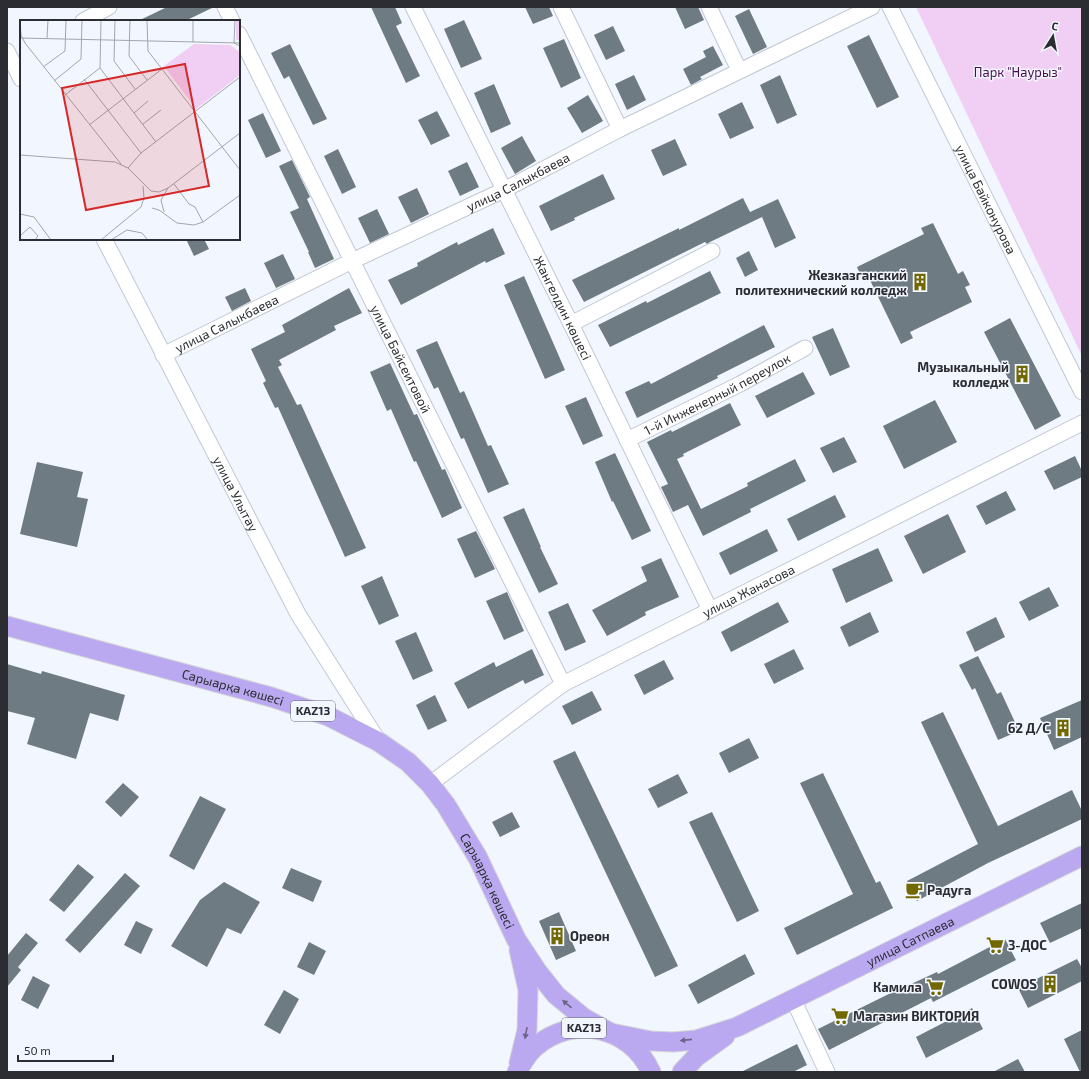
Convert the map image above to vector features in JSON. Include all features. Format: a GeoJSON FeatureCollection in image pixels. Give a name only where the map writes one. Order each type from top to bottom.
{"type":"FeatureCollection","features":[{"type":"Feature","properties":{"kind":"main road","name":"Сарыарқа көшесі"},"geometry":{"type":"LineString","coordinates":[[7,626],[271,697],[328,716],[379,742],[408,762],[430,784],[446,805],[478,858],[516,939]]}},
{"type":"Feature","properties":{"kind":"main road","name":"улица Сатпаева"},"geometry":{"type":"LineString","coordinates":[[737,1027],[1082,856]]}},
{"type":"Feature","properties":{"kind":"main road","name":"KAZ13"},"geometry":{"type":"LineString","coordinates":[[516,939],[537,971],[556,995],[584,1018],[624,1039],[633,1046],[646,1062],[651,1072]]}},
{"type":"Feature","properties":{"kind":"main road","name":"KAZ13"},"geometry":{"type":"LineString","coordinates":[[516,939],[528,990],[527,1030],[517,1072]]}},
{"type":"Feature","properties":{"kind":"main road"},"geometry":{"type":"LineString","coordinates":[[611,1033],[651,1041],[673,1042],[696,1040],[737,1027]]}},
{"type":"Feature","properties":{"kind":"main road"},"geometry":{"type":"LineString","coordinates":[[682,1072],[696,1057],[737,1027]]}},
{"type":"Feature","properties":{"kind":"main road","name":"KAZ13"},"geometry":{"type":"LineString","coordinates":[[517,1072],[525,1058],[535,1047],[548,1037],[563,1031],[580,1028],[594,1028],[611,1033]]}},
{"type":"Feature","properties":{"kind":"street"},"geometry":{"type":"LineString","coordinates":[[85,20],[110,7]]}},
{"type":"Feature","properties":{"kind":"street"},"geometry":{"type":"LineString","coordinates":[[225,7],[232,20]]}},
{"type":"Feature","properties":{"kind":"street","name":"Жангелдин көшесі"},"geometry":{"type":"LineString","coordinates":[[413,7],[571,324],[710,610]]}},
{"type":"Feature","properties":{"kind":"street"},"geometry":{"type":"LineString","coordinates":[[561,7],[620,129]]}},
{"type":"Feature","properties":{"kind":"street"},"geometry":{"type":"LineString","coordinates":[[709,7],[739,70]]}},
{"type":"Feature","properties":{"kind":"street","name":"улица Салыкбаева"},"geometry":{"type":"LineString","coordinates":[[163,355],[352,261],[504,190],[620,129],[739,70],[872,7]]}},
{"type":"Feature","properties":{"kind":"street","name":"улица Байконурова"},"geometry":{"type":"LineString","coordinates":[[890,7],[1082,392]]}},
{"type":"Feature","properties":{"kind":"street","name":"улица Байсеитовой"},"geometry":{"type":"LineString","coordinates":[[240,36],[563,684]]}},
{"type":"Feature","properties":{"kind":"street"},"geometry":{"type":"LineString","coordinates":[[13,55],[20,76]]}},
{"type":"Feature","properties":{"kind":"street","name":"улица Улытау"},"geometry":{"type":"LineString","coordinates":[[105,240],[298,614],[379,742]]}},
{"type":"Feature","properties":{"kind":"street"},"geometry":{"type":"LineString","coordinates":[[571,324],[712,251]]}},
{"type":"Feature","properties":{"kind":"street","name":"1-й Инженерный переулок"},"geometry":{"type":"LineString","coordinates":[[627,440],[740,384],[805,348]]}},
{"type":"Feature","properties":{"kind":"street","name":"улица Жанасова"},"geometry":{"type":"LineString","coordinates":[[430,784],[563,684],[1082,423]]}},
{"type":"Feature","properties":{"kind":"street"},"geometry":{"type":"LineString","coordinates":[[793,999],[826,1072]]}},
{"type":"Feature","properties":{"kind":"green space","name":"Парк \"Наурыз\""},"geometry":{"type":"Polygon","coordinates":[[[916,7],[1082,7],[1082,356],[916,7]]]}},
{"type":"Feature","properties":{"kind":"building"},"geometry":{"type":"Polygon","coordinates":[[[167,7],[214,7],[187,20],[140,20],[167,7]]]}},
{"type":"Feature","properties":{"kind":"building"},"geometry":{"type":"Polygon","coordinates":[[[371,7],[395,7],[402,23],[396,26],[420,76],[406,83],[371,7]]]}},
{"type":"Feature","properties":{"kind":"building"},"geometry":{"type":"Polygon","coordinates":[[[525,7],[549,7],[553,16],[533,24],[525,7]]]}},
{"type":"Feature","properties":{"kind":"building"},"geometry":{"type":"Polygon","coordinates":[[[675,7],[698,7],[704,20],[685,29],[675,7]]]}},
{"type":"Feature","properties":{"kind":"building"},"geometry":{"type":"Polygon","coordinates":[[[749,9],[767,47],[753,54],[735,16],[749,9]]]}},
{"type":"Feature","properties":{"kind":"building"},"geometry":{"type":"Polygon","coordinates":[[[464,20],[482,59],[461,68],[444,29],[464,20]]]}},
{"type":"Feature","properties":{"kind":"building"},"geometry":{"type":"Polygon","coordinates":[[[613,26],[625,51],[606,60],[594,35],[613,26]]]}},
{"type":"Feature","properties":{"kind":"building"},"geometry":{"type":"Polygon","coordinates":[[[869,35],[899,97],[877,108],[847,46],[869,35]]]}},
{"type":"Feature","properties":{"kind":"building"},"geometry":{"type":"Polygon","coordinates":[[[564,39],[581,78],[561,88],[543,48],[564,39]]]}},
{"type":"Feature","properties":{"kind":"building"},"geometry":{"type":"Polygon","coordinates":[[[290,44],[327,119],[313,125],[289,76],[284,79],[271,53],[290,44]]]}},
{"type":"Feature","properties":{"kind":"building"},"geometry":{"type":"Polygon","coordinates":[[[713,46],[723,65],[700,77],[702,79],[691,85],[683,69],[706,57],[703,51],[713,46]]]}},
{"type":"Feature","properties":{"kind":"building"},"geometry":{"type":"Polygon","coordinates":[[[634,75],[646,100],[627,110],[615,84],[634,75]]]}},
{"type":"Feature","properties":{"kind":"building"},"geometry":{"type":"Polygon","coordinates":[[[780,75],[797,115],[777,124],[760,85],[780,75]]]}},
{"type":"Feature","properties":{"kind":"building"},"geometry":{"type":"Polygon","coordinates":[[[494,84],[511,124],[491,133],[474,93],[494,84]]]}},
{"type":"Feature","properties":{"kind":"building"},"geometry":{"type":"Polygon","coordinates":[[[588,95],[603,121],[582,133],[567,108],[588,95]]]}},
{"type":"Feature","properties":{"kind":"building"},"geometry":{"type":"Polygon","coordinates":[[[742,102],[754,128],[730,139],[718,114],[742,102]]]}},
{"type":"Feature","properties":{"kind":"building"},"geometry":{"type":"Polygon","coordinates":[[[437,111],[450,136],[431,145],[418,120],[437,111]]]}},
{"type":"Feature","properties":{"kind":"building"},"geometry":{"type":"Polygon","coordinates":[[[263,113],[281,151],[266,158],[248,120],[263,113]]]}},
{"type":"Feature","properties":{"kind":"building"},"geometry":{"type":"Polygon","coordinates":[[[522,136],[536,161],[515,174],[501,148],[522,136]]]}},
{"type":"Feature","properties":{"kind":"building"},"geometry":{"type":"Polygon","coordinates":[[[675,139],[687,165],[663,176],[651,150],[675,139]]]}},
{"type":"Feature","properties":{"kind":"building"},"geometry":{"type":"Polygon","coordinates":[[[338,149],[356,187],[342,194],[324,156],[338,149]]]}},
{"type":"Feature","properties":{"kind":"building"},"geometry":{"type":"Polygon","coordinates":[[[292,160],[310,197],[307,199],[334,259],[315,268],[290,212],[299,208],[279,166],[292,160]]]}},
{"type":"Feature","properties":{"kind":"building"},"geometry":{"type":"Polygon","coordinates":[[[467,162],[479,187],[460,196],[448,171],[467,162]]]}},
{"type":"Feature","properties":{"kind":"building"},"geometry":{"type":"Polygon","coordinates":[[[603,174],[615,199],[574,218],[575,220],[551,231],[539,206],[603,174]]]}},
{"type":"Feature","properties":{"kind":"building"},"geometry":{"type":"Polygon","coordinates":[[[417,188],[429,214],[411,223],[398,197],[417,188]]]}},
{"type":"Feature","properties":{"kind":"building"},"geometry":{"type":"Polygon","coordinates":[[[743,198],[750,212],[778,199],[796,238],[775,248],[762,217],[707,244],[705,242],[584,302],[572,280],[743,198]]]}},
{"type":"Feature","properties":{"kind":"building"},"geometry":{"type":"Polygon","coordinates":[[[377,209],[389,234],[370,243],[358,218],[377,209]]]}},
{"type":"Feature","properties":{"kind":"building","name":"Жезказганский политехнический колледж"},"geometry":{"type":"Polygon","coordinates":[[[933,223],[958,274],[963,271],[970,285],[965,287],[972,302],[910,332],[913,338],[901,344],[868,276],[862,279],[857,267],[924,234],[921,228],[933,223]]]}},
{"type":"Feature","properties":{"kind":"building"},"geometry":{"type":"Polygon","coordinates":[[[493,228],[505,254],[486,263],[485,261],[401,305],[388,280],[418,266],[417,263],[457,242],[458,245],[493,228]]]}},
{"type":"Feature","properties":{"kind":"building"},"geometry":{"type":"Polygon","coordinates":[[[186,240],[204,240],[209,249],[194,256],[186,240]]]}},
{"type":"Feature","properties":{"kind":"building"},"geometry":{"type":"Polygon","coordinates":[[[749,251],[758,270],[745,277],[736,258],[749,251]]]}},
{"type":"Feature","properties":{"kind":"building"},"geometry":{"type":"Polygon","coordinates":[[[283,254],[295,279],[276,288],[264,263],[283,254]]]}},
{"type":"Feature","properties":{"kind":"building"},"geometry":{"type":"Polygon","coordinates":[[[710,271],[721,293],[610,347],[598,325],[646,301],[647,303],[710,271]]]}},
{"type":"Feature","properties":{"kind":"building"},"geometry":{"type":"Polygon","coordinates":[[[524,276],[565,370],[545,379],[504,285],[524,276]]]}},
{"type":"Feature","properties":{"kind":"building"},"geometry":{"type":"Polygon","coordinates":[[[245,288],[251,301],[232,311],[225,297],[245,288]]]}},
{"type":"Feature","properties":{"kind":"building"},"geometry":{"type":"Polygon","coordinates":[[[349,288],[362,313],[334,326],[336,330],[279,360],[282,365],[278,367],[297,405],[301,404],[366,548],[345,557],[278,407],[275,408],[263,383],[266,381],[251,349],[285,332],[282,325],[349,288]]]}},
{"type":"Feature","properties":{"kind":"building","name":"Музыкальный колледж"},"geometry":{"type":"Polygon","coordinates":[[[1010,318],[1061,416],[1035,430],[984,332],[1010,318]]]}},
{"type":"Feature","properties":{"kind":"building"},"geometry":{"type":"Polygon","coordinates":[[[764,325],[775,347],[717,376],[718,378],[637,418],[625,392],[649,381],[651,384],[764,325]]]}},
{"type":"Feature","properties":{"kind":"building"},"geometry":{"type":"Polygon","coordinates":[[[833,328],[850,367],[830,376],[812,337],[833,328]]]}},
{"type":"Feature","properties":{"kind":"building"},"geometry":{"type":"Polygon","coordinates":[[[437,341],[460,393],[464,391],[488,446],[491,445],[509,484],[488,493],[464,438],[461,439],[438,387],[434,389],[416,350],[437,341]]]}},
{"type":"Feature","properties":{"kind":"building"},"geometry":{"type":"Polygon","coordinates":[[[390,363],[414,415],[417,414],[442,470],[445,469],[462,508],[442,518],[416,461],[414,462],[391,409],[387,411],[370,372],[390,363]]]}},
{"type":"Feature","properties":{"kind":"building"},"geometry":{"type":"Polygon","coordinates":[[[803,372],[815,394],[767,418],[755,396],[803,372]]]}},
{"type":"Feature","properties":{"kind":"building"},"geometry":{"type":"Polygon","coordinates":[[[586,397],[603,436],[583,445],[565,406],[586,397]]]}},
{"type":"Feature","properties":{"kind":"building"},"geometry":{"type":"Polygon","coordinates":[[[935,400],[957,442],[904,469],[883,426],[935,400]]]}},
{"type":"Feature","properties":{"kind":"building"},"geometry":{"type":"Polygon","coordinates":[[[730,403],[741,425],[683,454],[684,456],[677,459],[701,509],[748,486],[747,483],[795,459],[806,481],[750,509],[751,512],[703,536],[688,505],[673,512],[661,487],[668,484],[647,442],[671,430],[672,432],[730,403]]]}},
{"type":"Feature","properties":{"kind":"building"},"geometry":{"type":"Polygon","coordinates":[[[844,437],[857,462],[833,473],[820,448],[844,437]]]}},
{"type":"Feature","properties":{"kind":"building"},"geometry":{"type":"Polygon","coordinates":[[[615,453],[651,531],[632,540],[613,501],[612,502],[595,462],[615,453]]]}},
{"type":"Feature","properties":{"kind":"building"},"geometry":{"type":"Polygon","coordinates":[[[1075,456],[1082,471],[1082,477],[1054,490],[1044,471],[1075,456]]]}},
{"type":"Feature","properties":{"kind":"building"},"geometry":{"type":"Polygon","coordinates":[[[37,462],[83,472],[77,497],[88,499],[77,547],[20,534],[37,462]]]}},
{"type":"Feature","properties":{"kind":"building"},"geometry":{"type":"Polygon","coordinates":[[[1006,491],[1016,510],[986,525],[976,506],[1006,491]]]}},
{"type":"Feature","properties":{"kind":"building"},"geometry":{"type":"Polygon","coordinates":[[[835,495],[846,517],[798,541],[787,519],[835,495]]]}},
{"type":"Feature","properties":{"kind":"building"},"geometry":{"type":"Polygon","coordinates":[[[524,508],[540,547],[558,584],[539,593],[503,517],[524,508]]]}},
{"type":"Feature","properties":{"kind":"building"},"geometry":{"type":"Polygon","coordinates":[[[948,514],[966,552],[923,574],[904,536],[948,514]]]}},
{"type":"Feature","properties":{"kind":"building"},"geometry":{"type":"Polygon","coordinates":[[[767,529],[778,551],[730,575],[719,553],[767,529]]]}},
{"type":"Feature","properties":{"kind":"building"},"geometry":{"type":"Polygon","coordinates":[[[476,531],[495,569],[475,578],[457,539],[476,531]]]}},
{"type":"Feature","properties":{"kind":"building"},"geometry":{"type":"Polygon","coordinates":[[[878,548],[893,581],[846,603],[832,569],[878,548]]]}},
{"type":"Feature","properties":{"kind":"building"},"geometry":{"type":"Polygon","coordinates":[[[661,558],[679,597],[645,612],[646,615],[607,636],[592,610],[647,581],[641,567],[661,558]]]}},
{"type":"Feature","properties":{"kind":"building"},"geometry":{"type":"Polygon","coordinates":[[[382,576],[399,616],[379,625],[361,586],[382,576]]]}},
{"type":"Feature","properties":{"kind":"building"},"geometry":{"type":"Polygon","coordinates":[[[1049,587],[1059,606],[1029,621],[1019,602],[1049,587]]]}},
{"type":"Feature","properties":{"kind":"building"},"geometry":{"type":"Polygon","coordinates":[[[507,592],[524,631],[504,640],[486,601],[507,592]]]}},
{"type":"Feature","properties":{"kind":"building"},"geometry":{"type":"Polygon","coordinates":[[[778,602],[789,622],[731,652],[721,632],[778,602]]]}},
{"type":"Feature","properties":{"kind":"building"},"geometry":{"type":"Polygon","coordinates":[[[568,603],[586,642],[565,651],[548,612],[568,603]]]}},
{"type":"Feature","properties":{"kind":"building"},"geometry":{"type":"Polygon","coordinates":[[[870,612],[879,632],[849,647],[840,627],[870,612]]]}},
{"type":"Feature","properties":{"kind":"building"},"geometry":{"type":"Polygon","coordinates":[[[996,617],[1005,637],[975,652],[966,632],[996,617]]]}},
{"type":"Feature","properties":{"kind":"building"},"geometry":{"type":"Polygon","coordinates":[[[416,632],[433,671],[413,680],[395,641],[416,632]]]}},
{"type":"Feature","properties":{"kind":"building"},"geometry":{"type":"Polygon","coordinates":[[[532,649],[544,675],[525,684],[523,680],[468,709],[454,683],[494,662],[496,667],[532,649]]]}},
{"type":"Feature","properties":{"kind":"building"},"geometry":{"type":"Polygon","coordinates":[[[794,649],[804,669],[774,684],[764,664],[794,649]]]}},
{"type":"Feature","properties":{"kind":"building"},"geometry":{"type":"Polygon","coordinates":[[[978,656],[997,694],[1001,692],[1019,731],[998,740],[975,688],[972,690],[959,665],[978,656]]]}},
{"type":"Feature","properties":{"kind":"building"},"geometry":{"type":"Polygon","coordinates":[[[664,660],[674,679],[644,695],[634,675],[664,660]]]}},
{"type":"Feature","properties":{"kind":"building"},"geometry":{"type":"Polygon","coordinates":[[[7,664],[41,674],[42,671],[125,695],[118,721],[90,713],[76,759],[27,744],[35,718],[7,711],[7,664]]]}},
{"type":"Feature","properties":{"kind":"building"},"geometry":{"type":"Polygon","coordinates":[[[592,691],[602,710],[572,725],[562,706],[592,691]]]}},
{"type":"Feature","properties":{"kind":"building"},"geometry":{"type":"Polygon","coordinates":[[[435,695],[447,721],[428,730],[416,705],[435,695]]]}},
{"type":"Feature","properties":{"kind":"building","name":"62 Д/С"},"geometry":{"type":"Polygon","coordinates":[[[1082,700],[1082,737],[1054,750],[1040,718],[1082,700]]]}},
{"type":"Feature","properties":{"kind":"building"},"geometry":{"type":"Polygon","coordinates":[[[943,712],[998,826],[1072,790],[1082,811],[1082,819],[988,863],[917,901],[907,881],[978,844],[921,722],[943,712]]]}},
{"type":"Feature","properties":{"kind":"building"},"geometry":{"type":"Polygon","coordinates":[[[749,738],[759,758],[729,773],[719,753],[749,738]]]}},
{"type":"Feature","properties":{"kind":"building"},"geometry":{"type":"Polygon","coordinates":[[[575,751],[678,966],[655,977],[553,761],[575,751]]]}},
{"type":"Feature","properties":{"kind":"building"},"geometry":{"type":"Polygon","coordinates":[[[823,773],[876,883],[880,881],[893,908],[797,955],[784,928],[853,894],[800,783],[823,773]]]}},
{"type":"Feature","properties":{"kind":"building"},"geometry":{"type":"Polygon","coordinates":[[[678,774],[688,793],[658,808],[648,789],[678,774]]]}},
{"type":"Feature","properties":{"kind":"building"},"geometry":{"type":"Polygon","coordinates":[[[123,783],[139,797],[121,817],[105,802],[123,783]]]}},
{"type":"Feature","properties":{"kind":"building"},"geometry":{"type":"Polygon","coordinates":[[[200,796],[226,809],[194,870],[169,856],[200,796]]]}},
{"type":"Feature","properties":{"kind":"building"},"geometry":{"type":"Polygon","coordinates":[[[512,812],[520,827],[500,837],[492,822],[512,812]]]}},
{"type":"Feature","properties":{"kind":"building"},"geometry":{"type":"Polygon","coordinates":[[[712,812],[759,911],[737,922],[689,822],[712,812]]]}},
{"type":"Feature","properties":{"kind":"building"},"geometry":{"type":"Polygon","coordinates":[[[78,864],[94,877],[64,912],[49,900],[78,864]]]}},
{"type":"Feature","properties":{"kind":"building"},"geometry":{"type":"Polygon","coordinates":[[[291,868],[322,881],[313,902],[282,888],[291,868]]]}},
{"type":"Feature","properties":{"kind":"building"},"geometry":{"type":"Polygon","coordinates":[[[125,873],[140,886],[80,953],[65,940],[125,873]]]}},
{"type":"Feature","properties":{"kind":"building"},"geometry":{"type":"Polygon","coordinates":[[[224,882],[260,902],[241,934],[227,928],[207,967],[171,946],[200,900],[224,882]]]}},
{"type":"Feature","properties":{"kind":"building"},"geometry":{"type":"Polygon","coordinates":[[[1082,903],[1082,928],[1050,943],[1040,923],[1082,903]]]}},
{"type":"Feature","properties":{"kind":"building","name":"Ореон"},"geometry":{"type":"Polygon","coordinates":[[[559,912],[576,951],[556,960],[539,921],[559,912]]]}},
{"type":"Feature","properties":{"kind":"building"},"geometry":{"type":"Polygon","coordinates":[[[136,921],[153,929],[141,954],[124,945],[136,921]]]}},
{"type":"Feature","properties":{"kind":"building"},"geometry":{"type":"Polygon","coordinates":[[[26,933],[38,943],[18,967],[21,970],[7,987],[7,956],[26,933]]]}},
{"type":"Feature","properties":{"kind":"building"},"geometry":{"type":"Polygon","coordinates":[[[1005,939],[1016,960],[933,1002],[931,998],[829,1050],[818,1029],[909,984],[937,972],[938,974],[1005,939]]]}},
{"type":"Feature","properties":{"kind":"building"},"geometry":{"type":"Polygon","coordinates":[[[309,942],[326,951],[314,975],[297,967],[309,942]]]}},
{"type":"Feature","properties":{"kind":"building"},"geometry":{"type":"Polygon","coordinates":[[[745,954],[755,974],[698,1004],[688,985],[745,954]]]}},
{"type":"Feature","properties":{"kind":"building","name":"COWOS"},"geometry":{"type":"Polygon","coordinates":[[[1077,959],[1082,968],[1082,981],[1028,1008],[1018,988],[1077,959]]]}},
{"type":"Feature","properties":{"kind":"building"},"geometry":{"type":"Polygon","coordinates":[[[33,976],[50,985],[38,1009],[21,1000],[33,976]]]}},
{"type":"Feature","properties":{"kind":"building"},"geometry":{"type":"Polygon","coordinates":[[[284,990],[299,999],[280,1034],[264,1025],[284,990]]]}},
{"type":"Feature","properties":{"kind":"building"},"geometry":{"type":"Polygon","coordinates":[[[972,1008],[983,1029],[926,1058],[916,1037],[972,1008]]]}},
{"type":"Feature","properties":{"kind":"building"},"geometry":{"type":"Polygon","coordinates":[[[1082,1030],[1082,1072],[1080,1072],[1064,1039],[1082,1030]]]}},
{"type":"Feature","properties":{"kind":"building"},"geometry":{"type":"Polygon","coordinates":[[[797,1044],[807,1065],[793,1072],[741,1072],[797,1044]]]}},
{"type":"Feature","properties":{"kind":"building"},"geometry":{"type":"Polygon","coordinates":[[[1018,1059],[1025,1072],[993,1072],[1018,1059]]]}},
{"type":"Feature","properties":{"kind":"place","name":"Жезказганский политехнический колледж"},"geometry":{"type":"Point","coordinates":[920,282]}},
{"type":"Feature","properties":{"kind":"place","name":"Музыкальный колледж"},"geometry":{"type":"Point","coordinates":[1022,374]}},
{"type":"Feature","properties":{"kind":"place","name":"62 Д/С"},"geometry":{"type":"Point","coordinates":[1063,728]}},
{"type":"Feature","properties":{"kind":"place","name":"Радуга"},"geometry":{"type":"Point","coordinates":[914,890]}},
{"type":"Feature","properties":{"kind":"place","name":"Ореон"},"geometry":{"type":"Point","coordinates":[557,936]}},
{"type":"Feature","properties":{"kind":"place","name":"3-ДОС"},"geometry":{"type":"Point","coordinates":[995,945]}},
{"type":"Feature","properties":{"kind":"place","name":"COWOS"},"geometry":{"type":"Point","coordinates":[1050,984]}},
{"type":"Feature","properties":{"kind":"place","name":"Камила"},"geometry":{"type":"Point","coordinates":[935,987]}},
{"type":"Feature","properties":{"kind":"place","name":"Магазин ВИКТОРИЯ"},"geometry":{"type":"Point","coordinates":[840,1016]}}]}
